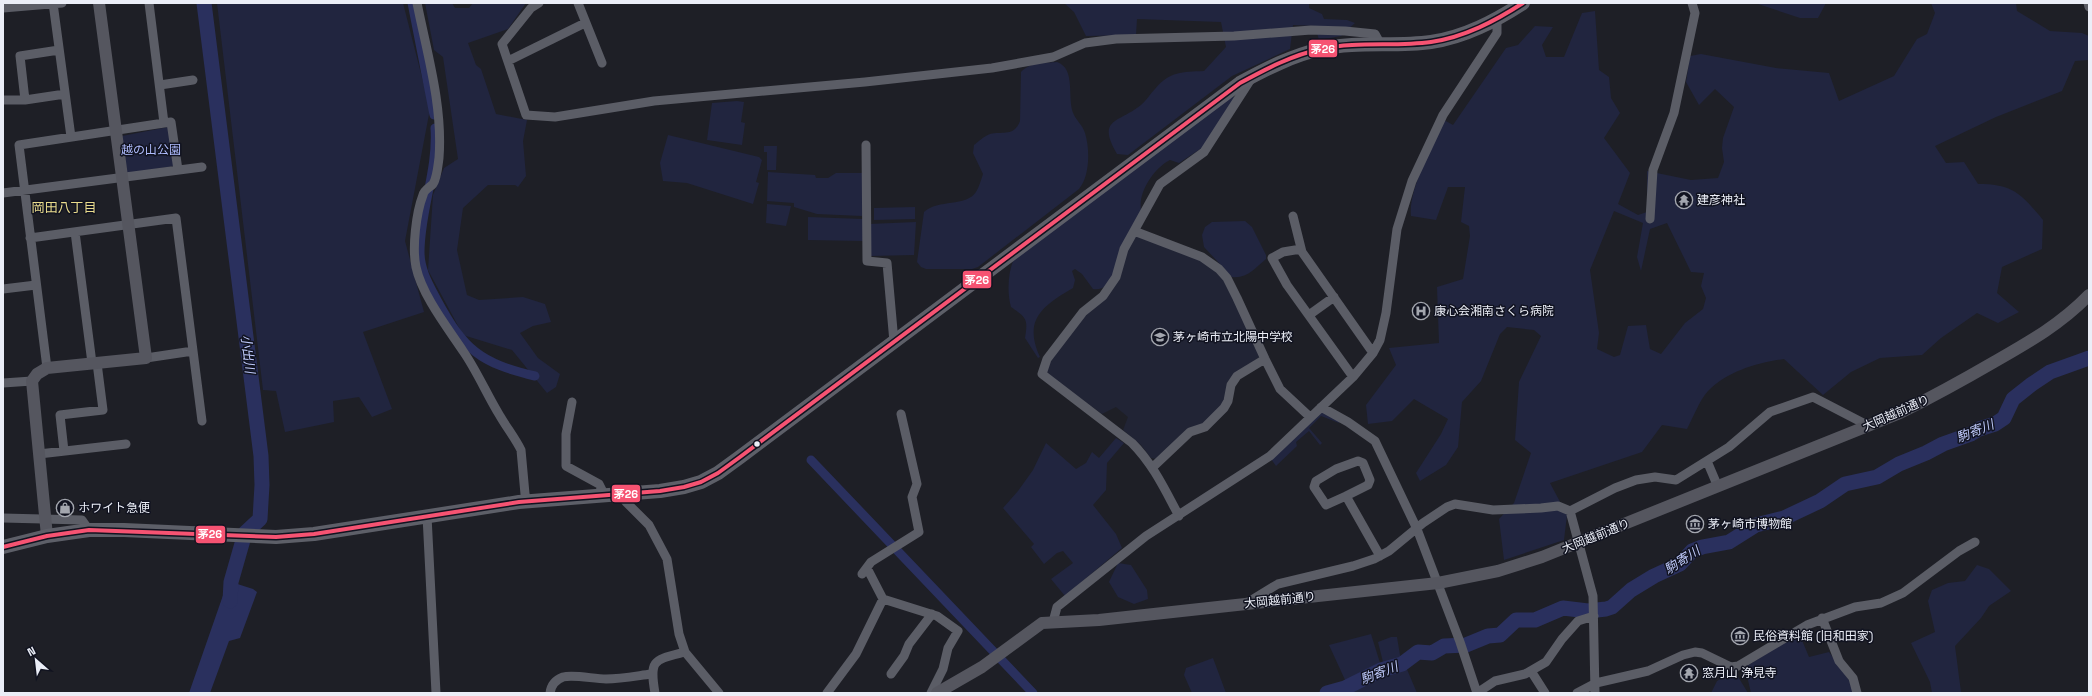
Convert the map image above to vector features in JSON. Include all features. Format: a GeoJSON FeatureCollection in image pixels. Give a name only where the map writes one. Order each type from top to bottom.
{"type":"FeatureCollection","features":[{"type":"Feature","properties":{"kind":"main road"},"geometry":{"type":"LineString","coordinates":[[3,547],[47,536],[89,530],[124,530],[276,537],[314,534],[528,502],[604,494],[660,491],[684,487],[701,482],[718,473],[1240,82],[1288,59],[1322,49],[1380,43],[1430,42],[1454,37],[1497,19],[1523,3]]}},
{"type":"Feature","properties":{"kind":"street"},"geometry":{"type":"LineString","coordinates":[[3,8],[56,3],[59,50],[71,137]]}},
{"type":"Feature","properties":{"kind":"street"},"geometry":{"type":"LineString","coordinates":[[99,3],[146,358]]}},
{"type":"Feature","properties":{"kind":"street"},"geometry":{"type":"LineString","coordinates":[[149,3],[164,123]]}},
{"type":"Feature","properties":{"kind":"street"},"geometry":{"type":"LineString","coordinates":[[417,3],[438,108],[439,158],[435,180],[423,194],[416,229],[416,267],[426,292],[447,329],[464,352],[521,450],[525,494],[528,502]]}},
{"type":"Feature","properties":{"kind":"street"},"geometry":{"type":"LineString","coordinates":[[539,3],[531,8],[502,44],[526,115],[555,117],[654,101],[865,82],[992,68],[1053,56],[1085,43],[1116,39],[1234,36],[1311,30],[1375,34],[1380,43]]}},
{"type":"Feature","properties":{"kind":"street"},"geometry":{"type":"LineString","coordinates":[[578,3],[602,63]]}},
{"type":"Feature","properties":{"kind":"street"},"geometry":{"type":"LineString","coordinates":[[1650,219],[1653,170],[1674,113],[1695,13],[1692,3]]}},
{"type":"Feature","properties":{"kind":"street"},"geometry":{"type":"LineString","coordinates":[[2088,3],[2089,7]]}},
{"type":"Feature","properties":{"kind":"street"},"geometry":{"type":"LineString","coordinates":[[1053,622],[1058,607],[1129,549],[1270,456],[1353,377],[1373,353],[1380,340],[1386,313],[1397,229],[1412,181],[1443,115],[1497,32],[1497,19]]}},
{"type":"Feature","properties":{"kind":"street"},"geometry":{"type":"LineString","coordinates":[[508,61],[585,23]]}},
{"type":"Feature","properties":{"kind":"street"},"geometry":{"type":"LineString","coordinates":[[25,100],[20,56],[59,50]]}},
{"type":"Feature","properties":{"kind":"street"},"geometry":{"type":"LineString","coordinates":[[1179,516],[1153,467],[1132,443],[1042,374],[1047,359],[1083,312],[1103,296],[1116,277],[1124,249],[1160,184],[1204,152],[1253,76]]}},
{"type":"Feature","properties":{"kind":"street"},"geometry":{"type":"LineString","coordinates":[[160,85],[193,80]]}},
{"type":"Feature","properties":{"kind":"street"},"geometry":{"type":"LineString","coordinates":[[3,100],[25,100],[65,94]]}},
{"type":"Feature","properties":{"kind":"street"},"geometry":{"type":"LineString","coordinates":[[47,368],[19,145],[171,122],[178,170]]}},
{"type":"Feature","properties":{"kind":"street"},"geometry":{"type":"LineString","coordinates":[[866,145],[867,261],[887,263],[894,342]]}},
{"type":"Feature","properties":{"kind":"street"},"geometry":{"type":"LineString","coordinates":[[3,193],[202,167]]}},
{"type":"Feature","properties":{"kind":"street"},"geometry":{"type":"LineString","coordinates":[[1294,216],[1301,249],[1373,353]]}},
{"type":"Feature","properties":{"kind":"street"},"geometry":{"type":"LineString","coordinates":[[30,238],[176,218],[202,421]]}},
{"type":"Feature","properties":{"kind":"street"},"geometry":{"type":"LineString","coordinates":[[1134,231],[1202,257],[1219,269],[1227,278],[1264,359],[1280,389],[1310,417]]}},
{"type":"Feature","properties":{"kind":"street"},"geometry":{"type":"LineString","coordinates":[[64,451],[60,415],[103,410],[94,363],[75,232]]}},
{"type":"Feature","properties":{"kind":"street"},"geometry":{"type":"LineString","coordinates":[[1301,249],[1283,252],[1272,258],[1288,286],[1353,377]]}},
{"type":"Feature","properties":{"kind":"street"},"geometry":{"type":"LineString","coordinates":[[3,289],[36,285]]}},
{"type":"Feature","properties":{"kind":"street"},"geometry":{"type":"LineString","coordinates":[[1309,315],[1334,297]]}},
{"type":"Feature","properties":{"kind":"street","name":"大岡越前通り"},"geometry":{"type":"LineString","coordinates":[[936,693],[962,680],[1038,624],[1099,620],[1438,583],[1498,571],[1580,542],[1718,487],[1869,426],[1935,396],[2034,339],[2064,319],[2088,297]]}},
{"type":"Feature","properties":{"kind":"street"},"geometry":{"type":"LineString","coordinates":[[47,536],[32,381],[37,374],[47,368],[146,358],[193,351]]}},
{"type":"Feature","properties":{"kind":"street"},"geometry":{"type":"LineString","coordinates":[[1153,467],[1190,432],[1205,427],[1224,408],[1228,401],[1232,385],[1237,376],[1264,359]]}},
{"type":"Feature","properties":{"kind":"street"},"geometry":{"type":"LineString","coordinates":[[3,383],[32,381]]}},
{"type":"Feature","properties":{"kind":"street"},"geometry":{"type":"LineString","coordinates":[[1570,511],[1614,488],[1636,480],[1655,477],[1676,480],[1729,447],[1770,412],[1813,397],[1869,426]]}},
{"type":"Feature","properties":{"kind":"street"},"geometry":{"type":"LineString","coordinates":[[572,402],[566,434],[566,466],[599,484],[604,494]]}},
{"type":"Feature","properties":{"kind":"street"},"geometry":{"type":"LineString","coordinates":[[1321,407],[1348,422],[1375,441],[1417,529],[1477,693],[1495,680],[1525,674],[1546,662],[1562,639],[1578,621],[1594,612]]}},
{"type":"Feature","properties":{"kind":"street"},"geometry":{"type":"LineString","coordinates":[[901,414],[917,484],[912,497],[919,532],[871,562],[864,571],[883,599],[932,614],[958,631],[948,648],[943,669],[931,693]]}},
{"type":"Feature","properties":{"kind":"street"},"geometry":{"type":"LineString","coordinates":[[39,454],[126,444]]}},
{"type":"Feature","properties":{"kind":"street"},"geometry":{"type":"LineString","coordinates":[[1358,461],[1363,463],[1370,480],[1368,485],[1346,496],[1326,505],[1314,487],[1316,481],[1336,469],[1358,461]]}},
{"type":"Feature","properties":{"kind":"street"},"geometry":{"type":"LineString","coordinates":[[1707,461],[1718,487]]}},
{"type":"Feature","properties":{"kind":"street"},"geometry":{"type":"LineString","coordinates":[[620,493],[626,502],[649,525],[667,559],[679,634],[685,652],[719,693]]}},
{"type":"Feature","properties":{"kind":"street"},"geometry":{"type":"LineString","coordinates":[[1346,496],[1380,556]]}},
{"type":"Feature","properties":{"kind":"street"},"geometry":{"type":"LineString","coordinates":[[1244,604],[1278,584],[1353,566],[1380,556],[1417,529],[1422,523],[1447,507],[1456,504],[1493,510],[1558,506],[1570,511],[1590,581],[1594,612],[1596,693]]}},
{"type":"Feature","properties":{"kind":"street"},"geometry":{"type":"LineString","coordinates":[[427,516],[436,693]]}},
{"type":"Feature","properties":{"kind":"street"},"geometry":{"type":"LineString","coordinates":[[3,518],[82,520],[89,530]]}},
{"type":"Feature","properties":{"kind":"street"},"geometry":{"type":"LineString","coordinates":[[1578,693],[1596,683],[1648,671],[1683,654],[1695,652],[1702,653],[1731,667],[1738,666],[1807,625],[1822,618],[1855,607],[1881,603],[1903,593],[1959,551],[1975,542]]}},
{"type":"Feature","properties":{"kind":"street"},"geometry":{"type":"LineString","coordinates":[[827,693],[856,654],[883,599]]}},
{"type":"Feature","properties":{"kind":"street"},"geometry":{"type":"LineString","coordinates":[[891,674],[904,656],[909,644],[932,614]]}},
{"type":"Feature","properties":{"kind":"street"},"geometry":{"type":"LineString","coordinates":[[1822,618],[1839,661],[1853,678],[1857,693]]}},
{"type":"Feature","properties":{"kind":"street"},"geometry":{"type":"LineString","coordinates":[[656,693],[652,674],[657,662],[662,658],[685,652]]}},
{"type":"Feature","properties":{"kind":"street"},"geometry":{"type":"LineString","coordinates":[[1531,671],[1545,693]]}},
{"type":"Feature","properties":{"kind":"street"},"geometry":{"type":"LineString","coordinates":[[550,693],[552,686],[557,680],[564,677],[605,679],[652,674]]}},
{"type":"Feature","properties":{"kind":"shaded area","name":"茅ヶ崎市立北陽中学校"},"geometry":{"type":"Polygon","coordinates":[[[1137,235],[1204,260],[1225,279],[1261,356],[1237,372],[1226,402],[1204,424],[1157,459],[1151,458],[1141,445],[1123,430],[1128,417],[1116,407],[1102,414],[1048,375],[1046,367],[1082,318],[1098,304],[1133,237],[1137,235]]]}},
{"type":"Feature","properties":{"kind":"green space"},"geometry":{"type":"Polygon","coordinates":[[[217,3],[403,3],[430,109],[405,241],[424,312],[363,332],[392,409],[372,417],[359,397],[333,401],[334,422],[285,432],[276,391],[263,390],[217,3]]]}},
{"type":"Feature","properties":{"kind":"green space"},"geometry":{"type":"Polygon","coordinates":[[[425,3],[452,3],[455,8],[469,8],[473,3],[526,3],[508,29],[468,43],[476,65],[481,69],[496,114],[527,120],[523,141],[526,176],[518,187],[515,185],[488,185],[463,208],[457,250],[467,295],[479,300],[523,297],[545,304],[551,322],[533,326],[520,333],[538,358],[560,374],[556,387],[547,393],[512,350],[463,335],[428,270],[433,195],[444,168],[458,159],[443,57],[434,50],[425,3]]]}},
{"type":"Feature","properties":{"kind":"green space"},"geometry":{"type":"Polygon","coordinates":[[[1064,3],[1309,3],[1309,8],[1322,14],[1324,19],[1347,20],[1355,23],[1341,36],[1319,40],[1315,26],[1293,25],[1290,49],[1232,76],[1128,155],[1117,154],[1111,142],[1109,134],[1110,127],[1118,119],[1133,111],[1145,102],[1161,83],[1171,76],[1183,72],[1204,71],[1226,47],[1221,22],[1137,19],[1136,35],[1086,36],[1074,12],[1064,3]]]}},
{"type":"Feature","properties":{"kind":"green space"},"geometry":{"type":"Polygon","coordinates":[[[1755,3],[1826,3],[1818,18],[1800,18],[1755,3]]]}},
{"type":"Feature","properties":{"kind":"green space"},"geometry":{"type":"Polygon","coordinates":[[[1931,3],[2016,3],[2017,11],[2050,31],[2082,33],[2089,36],[2089,60],[2075,61],[2062,91],[1996,117],[1935,146],[1946,163],[1964,162],[1978,184],[2000,186],[2016,192],[2029,203],[2043,220],[2042,249],[2002,267],[1997,293],[2019,312],[1998,323],[1977,313],[1941,338],[1922,355],[1880,358],[1851,372],[1823,395],[1784,359],[1753,366],[1734,373],[1716,384],[1708,391],[1687,429],[1662,425],[1642,452],[1550,483],[1567,515],[1564,540],[1504,560],[1499,519],[1514,503],[1531,453],[1515,440],[1519,382],[1541,336],[1534,330],[1507,327],[1500,334],[1481,381],[1462,402],[1458,447],[1446,465],[1420,481],[1416,473],[1441,434],[1448,419],[1414,399],[1392,421],[1368,424],[1366,405],[1396,365],[1389,348],[1439,343],[1437,287],[1463,279],[1470,236],[1469,226],[1461,222],[1465,187],[1448,187],[1436,220],[1411,216],[1413,194],[1422,168],[1444,120],[1453,125],[1506,48],[1518,45],[1535,26],[1553,27],[1542,45],[1546,57],[1564,57],[1582,13],[1595,11],[1599,70],[1609,77],[1611,98],[1620,113],[1604,138],[1630,173],[1618,204],[1638,215],[1647,212],[1647,171],[1691,180],[1718,178],[1724,162],[1722,148],[1723,138],[1734,107],[1715,89],[1699,105],[1686,82],[1690,56],[1701,54],[1776,68],[1829,73],[1839,101],[1894,76],[1917,39],[1927,34],[1935,13],[1931,3]],[[1614,211],[1590,270],[1599,333],[1597,349],[1614,357],[1620,355],[1628,326],[1646,325],[1650,349],[1661,354],[1685,323],[1703,309],[1706,298],[1701,286],[1704,273],[1691,272],[1667,223],[1650,229],[1641,271],[1637,257],[1643,223],[1614,211]]]}},
{"type":"Feature","properties":{"kind":"green space"},"geometry":{"type":"Polygon","coordinates":[[[1057,62],[1067,71],[1074,115],[1084,130],[1087,139],[1088,162],[1083,184],[1079,189],[978,267],[972,269],[926,269],[921,267],[917,262],[924,212],[937,206],[966,200],[976,192],[983,174],[973,153],[974,145],[990,134],[1008,132],[1018,126],[1020,121],[1021,72],[1029,66],[1057,62]]]}},
{"type":"Feature","properties":{"kind":"green space"},"geometry":{"type":"Polygon","coordinates":[[[1234,97],[1236,99],[1205,146],[1179,163],[1170,160],[1158,169],[1148,181],[1142,196],[1141,210],[1111,279],[1107,284],[1102,288],[1093,289],[1082,274],[1075,269],[1072,271],[1075,280],[1073,288],[1052,301],[1038,315],[1034,333],[1035,344],[1040,357],[1038,358],[1025,338],[1025,320],[1011,307],[1009,284],[1013,261],[1229,98],[1234,97]]]}},
{"type":"Feature","properties":{"kind":"green space"},"geometry":{"type":"Polygon","coordinates":[[[737,101],[744,102],[741,122],[745,123],[742,145],[707,140],[712,103],[737,101]]]}},
{"type":"Feature","properties":{"kind":"green space","name":"越の山公園"},"geometry":{"type":"Polygon","coordinates":[[[168,127],[174,166],[125,174],[122,136],[168,127]]]}},
{"type":"Feature","properties":{"kind":"green space"},"geometry":{"type":"Polygon","coordinates":[[[668,135],[759,157],[762,160],[756,182],[759,183],[753,204],[687,183],[663,181],[660,163],[668,135]]]}},
{"type":"Feature","properties":{"kind":"green space"},"geometry":{"type":"Polygon","coordinates":[[[764,146],[777,146],[776,170],[767,170],[767,152],[764,152],[764,146]]]}},
{"type":"Feature","properties":{"kind":"green space"},"geometry":{"type":"Polygon","coordinates":[[[768,172],[815,175],[816,178],[828,178],[836,173],[863,173],[862,216],[817,214],[794,207],[794,203],[767,201],[768,172]]]}},
{"type":"Feature","properties":{"kind":"green space"},"geometry":{"type":"Polygon","coordinates":[[[767,204],[791,206],[786,226],[766,223],[767,204]]]}},
{"type":"Feature","properties":{"kind":"green space"},"geometry":{"type":"Polygon","coordinates":[[[915,207],[915,219],[874,220],[874,208],[915,207]]]}},
{"type":"Feature","properties":{"kind":"green space"},"geometry":{"type":"Polygon","coordinates":[[[808,217],[863,219],[864,241],[808,240],[808,217]]]}},
{"type":"Feature","properties":{"kind":"green space"},"geometry":{"type":"Polygon","coordinates":[[[1245,221],[1252,227],[1266,255],[1266,259],[1246,275],[1232,277],[1204,247],[1202,235],[1205,227],[1212,222],[1245,221]]]}},
{"type":"Feature","properties":{"kind":"green space"},"geometry":{"type":"Polygon","coordinates":[[[916,222],[914,255],[870,256],[869,224],[916,222]]]}},
{"type":"Feature","properties":{"kind":"green space"},"geometry":{"type":"Polygon","coordinates":[[[1322,412],[1340,421],[1339,423],[1321,416],[1309,428],[1322,443],[1320,445],[1309,431],[1296,442],[1297,446],[1276,466],[1271,459],[1322,412]]]}},
{"type":"Feature","properties":{"kind":"green space"},"geometry":{"type":"Polygon","coordinates":[[[1116,438],[1124,443],[1107,463],[1106,490],[1093,505],[1116,534],[1122,548],[1065,596],[1051,579],[1073,563],[1063,551],[1057,553],[1044,564],[1031,547],[1034,544],[1003,508],[1018,491],[1033,470],[1046,443],[1076,469],[1086,463],[1092,452],[1099,458],[1116,438]]]}},
{"type":"Feature","properties":{"kind":"green space"},"geometry":{"type":"Polygon","coordinates":[[[1118,563],[1131,565],[1147,590],[1148,599],[1134,604],[1118,597],[1109,582],[1118,563]]]}},
{"type":"Feature","properties":{"kind":"green space"},"geometry":{"type":"Polygon","coordinates":[[[1977,565],[1989,569],[2011,591],[1989,606],[1981,618],[1955,646],[1961,692],[1932,693],[1930,682],[1911,643],[1935,632],[1928,601],[1932,590],[1948,583],[1965,581],[1977,565]]]}},
{"type":"Feature","properties":{"kind":"green space"},"geometry":{"type":"Polygon","coordinates":[[[1799,633],[1809,657],[1829,652],[1849,680],[1853,690],[1851,693],[1751,693],[1747,676],[1742,669],[1799,633]]]}},
{"type":"Feature","properties":{"kind":"green space"},"geometry":{"type":"Polygon","coordinates":[[[1371,634],[1381,666],[1356,676],[1346,682],[1329,645],[1371,634]]]}},
{"type":"Feature","properties":{"kind":"green space"},"geometry":{"type":"Polygon","coordinates":[[[1391,637],[1397,637],[1401,661],[1384,666],[1378,642],[1391,637]]]}},
{"type":"Feature","properties":{"kind":"green space"},"geometry":{"type":"Polygon","coordinates":[[[1213,658],[1226,693],[1192,693],[1184,675],[1186,668],[1213,658]]]}},
{"type":"Feature","properties":{"kind":"green space"},"geometry":{"type":"Polygon","coordinates":[[[1406,667],[1417,693],[1344,693],[1368,680],[1406,667]]]}},
{"type":"Feature","properties":{"kind":"green space"},"geometry":{"type":"Polygon","coordinates":[[[1729,674],[1737,675],[1748,693],[1711,693],[1717,681],[1729,674]]]}},
{"type":"Feature","properties":{"kind":"water"},"geometry":{"type":"Polygon","coordinates":[[[228,581],[253,589],[257,592],[240,638],[229,641],[210,693],[189,693],[228,581]]]}},
{"type":"Feature","properties":{"kind":"waterway","name":"小出川"},"geometry":{"type":"LineString","coordinates":[[204,3],[261,456],[262,485],[260,519],[245,533],[231,582],[230,601]]}},
{"type":"Feature","properties":{"kind":"waterway"},"geometry":{"type":"LineString","coordinates":[[412,3],[434,115]]}},
{"type":"Feature","properties":{"kind":"waterway"},"geometry":{"type":"LineString","coordinates":[[435,128],[434,159],[423,221],[420,252],[420,259],[426,277],[447,317],[465,343],[476,352],[500,366],[535,376]]}},
{"type":"Feature","properties":{"kind":"waterway","name":"駒寄川"},"geometry":{"type":"LineString","coordinates":[[1327,693],[1345,688],[1381,670],[1402,664],[1418,652],[1432,653],[1444,646],[1466,645],[1488,636],[1500,635],[1516,620],[1535,620],[1563,608],[1588,611],[1612,607],[1631,590],[1654,576],[1680,564],[1692,551],[1702,547],[1729,542],[1756,525],[1784,518],[1820,501],[1845,484],[1877,477],[1899,464],[1943,444],[1995,424],[2004,418],[2013,399],[2032,384],[2050,372],[2089,358]]}},
{"type":"Feature","properties":{"kind":"waterway"},"geometry":{"type":"LineString","coordinates":[[811,460],[1033,693]]}},
{"type":"Feature","properties":{"kind":"transit line","name":"茅26"},"geometry":{"type":"LineString","coordinates":[[3,547],[47,536],[89,530],[276,537],[314,534],[519,502],[660,491],[684,487],[701,482],[718,473],[740,457],[1240,83],[1289,59],[1321,49],[1349,45],[1404,44],[1444,40],[1491,22],[1523,3]]}},
{"type":"Feature","properties":{"kind":"place","name":"建彦神社"},"geometry":{"type":"Point","coordinates":[1684,200]}},
{"type":"Feature","properties":{"kind":"place","name":"康心会湘南さくら病院"},"geometry":{"type":"Point","coordinates":[1421,311]}},
{"type":"Feature","properties":{"kind":"place","name":"茅ヶ崎市立北陽中学校"},"geometry":{"type":"Point","coordinates":[1160,337]}},
{"type":"Feature","properties":{"kind":"place","name":"ホワイト急便"},"geometry":{"type":"Point","coordinates":[65,508]}},
{"type":"Feature","properties":{"kind":"place","name":"茅ヶ崎市博物館"},"geometry":{"type":"Point","coordinates":[1695,524]}},
{"type":"Feature","properties":{"kind":"place","name":"民俗資料館 (旧和田家)"},"geometry":{"type":"Point","coordinates":[1740,636]}},
{"type":"Feature","properties":{"kind":"place","name":"窓月山 浄見寺"},"geometry":{"type":"Point","coordinates":[1689,673]}},
{"type":"Feature","properties":{"kind":"district","name":"岡田八丁目"},"geometry":{"type":"Point","coordinates":[64,207]}}]}
